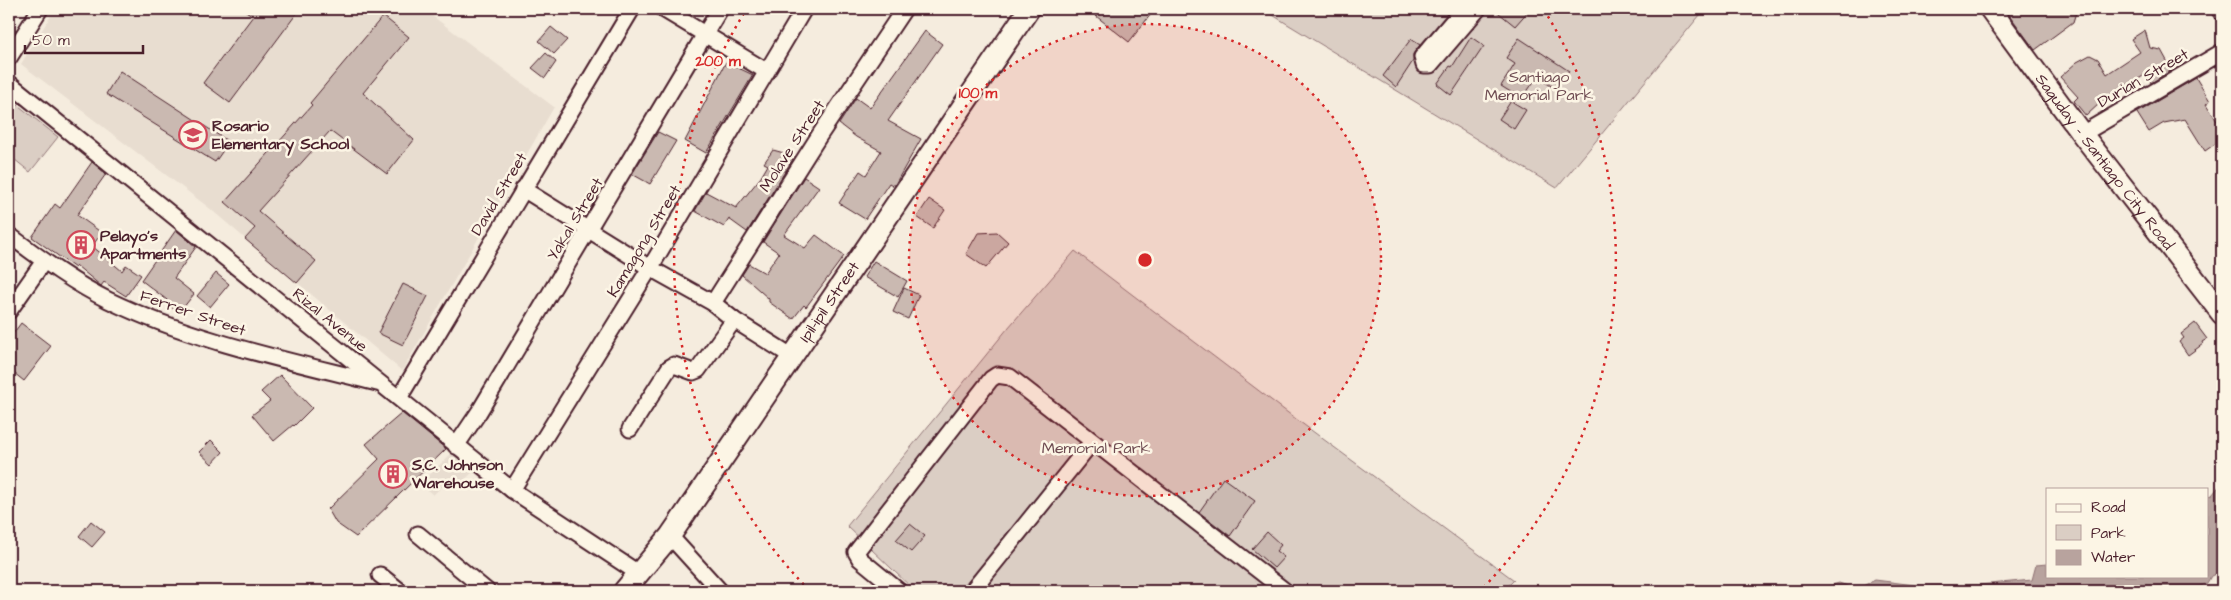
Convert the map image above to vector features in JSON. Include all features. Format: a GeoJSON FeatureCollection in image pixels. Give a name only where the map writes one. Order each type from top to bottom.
{"type":"FeatureCollection","features":[{"type":"Feature","properties":{"kind":"main road","name":"Ipil-ipil Street"},"geometry":{"type":"LineString","coordinates":[[624,591],[670,536],[1029,9]]}},
{"type":"Feature","properties":{"kind":"main road","name":"Saguday - Santiago City Road"},"geometry":{"type":"LineString","coordinates":[[1990,9],[2082,134],[2222,314]]}},
{"type":"Feature","properties":{"kind":"street"},"geometry":{"type":"LineString","coordinates":[[9,58],[40,9]]}},
{"type":"Feature","properties":{"kind":"street","name":"David Street"},"geometry":{"type":"LineString","coordinates":[[400,398],[632,9]]}},
{"type":"Feature","properties":{"kind":"street"},"geometry":{"type":"LineString","coordinates":[[663,9],[766,71]]}},
{"type":"Feature","properties":{"kind":"street","name":"Yakal Street"},"geometry":{"type":"LineString","coordinates":[[456,446],[480,412],[720,9]]}},
{"type":"Feature","properties":{"kind":"street","name":"Kamagong Street"},"geometry":{"type":"LineString","coordinates":[[512,490],[650,268],[804,9]]}},
{"type":"Feature","properties":{"kind":"street","name":"Molave Street"},"geometry":{"type":"LineString","coordinates":[[713,303],[818,136],[904,9]]}},
{"type":"Feature","properties":{"kind":"street"},"geometry":{"type":"LineString","coordinates":[[1463,9],[1422,57],[1424,65],[1430,65],[1478,9]]}},
{"type":"Feature","properties":{"kind":"street"},"geometry":{"type":"LineString","coordinates":[[2219,9],[2222,13]]}},
{"type":"Feature","properties":{"kind":"street","name":"Durian Street"},"geometry":{"type":"LineString","coordinates":[[2082,134],[2222,52]]}},
{"type":"Feature","properties":{"kind":"street","name":"Rizal Avenue"},"geometry":{"type":"LineString","coordinates":[[9,83],[512,490],[638,573]]}},
{"type":"Feature","properties":{"kind":"street"},"geometry":{"type":"LineString","coordinates":[[523,189],[650,268],[713,303],[734,320],[793,357]]}},
{"type":"Feature","properties":{"kind":"street","name":"Ferrer Street"},"geometry":{"type":"LineString","coordinates":[[9,235],[44,261],[106,299],[181,330],[230,346],[383,385]]}},
{"type":"Feature","properties":{"kind":"street"},"geometry":{"type":"LineString","coordinates":[[9,311],[44,261]]}},
{"type":"Feature","properties":{"kind":"street"},"geometry":{"type":"LineString","coordinates":[[630,429],[669,368],[674,365],[693,372],[698,370],[734,320]]}},
{"type":"Feature","properties":{"kind":"street"},"geometry":{"type":"LineString","coordinates":[[899,591],[860,560],[856,552],[991,379],[997,375],[1010,377],[1284,591]]}},
{"type":"Feature","properties":{"kind":"street"},"geometry":{"type":"LineString","coordinates":[[972,591],[1092,442]]}},
{"type":"Feature","properties":{"kind":"street"},"geometry":{"type":"LineString","coordinates":[[418,534],[487,591]]}},
{"type":"Feature","properties":{"kind":"street"},"geometry":{"type":"LineString","coordinates":[[670,536],[720,591]]}},
{"type":"Feature","properties":{"kind":"street"},"geometry":{"type":"LineString","coordinates":[[380,575],[400,591]]}},
{"type":"Feature","properties":{"kind":"shaded area"},"geometry":{"type":"Polygon","coordinates":[[[55,9],[423,9],[554,107],[402,371],[208,207],[21,64],[55,9]]]}},
{"type":"Feature","properties":{"kind":"shaded area"},"geometry":{"type":"Polygon","coordinates":[[[453,452],[473,472],[459,485],[448,481],[433,495],[421,483],[453,452]]]}},
{"type":"Feature","properties":{"kind":"green space","name":"Santiago Memorial Park"},"geometry":{"type":"Polygon","coordinates":[[[1268,9],[1705,9],[1557,188],[1266,11],[1268,9]]]}},
{"type":"Feature","properties":{"kind":"green space"},"geometry":{"type":"Polygon","coordinates":[[[9,98],[58,137],[30,172],[9,155],[9,98]]]}},
{"type":"Feature","properties":{"kind":"green space","name":"Memorial Park"},"geometry":{"type":"Polygon","coordinates":[[[1075,251],[1296,419],[1514,580],[1503,591],[915,591],[847,526],[1008,328],[1075,251]]]}},
{"type":"Feature","properties":{"kind":"water"},"geometry":{"type":"Polygon","coordinates":[[[2222,483],[2222,571],[2211,576],[2207,583],[2191,591],[1823,591],[1826,587],[1839,583],[1857,589],[1875,580],[1923,586],[1979,585],[2032,580],[2036,565],[2046,564],[2046,578],[2208,578],[2208,496],[2212,495],[2222,483]]]}},
{"type":"Feature","properties":{"kind":"building"},"geometry":{"type":"Polygon","coordinates":[[[243,9],[300,9],[230,103],[203,83],[253,16],[243,9]]]}},
{"type":"Feature","properties":{"kind":"building"},"geometry":{"type":"Polygon","coordinates":[[[1087,9],[1155,9],[1129,42],[1087,9]]]}},
{"type":"Feature","properties":{"kind":"building"},"geometry":{"type":"Polygon","coordinates":[[[1494,9],[1530,9],[1515,26],[1494,9]]]}},
{"type":"Feature","properties":{"kind":"building"},"geometry":{"type":"Polygon","coordinates":[[[2005,9],[2077,9],[2073,22],[2035,50],[2005,9]]]}},
{"type":"Feature","properties":{"kind":"building"},"geometry":{"type":"Polygon","coordinates":[[[383,16],[409,37],[363,93],[414,140],[387,174],[330,131],[258,211],[316,261],[297,283],[245,239],[255,228],[225,202],[312,105],[310,103],[383,16]]]}},
{"type":"Feature","properties":{"kind":"building"},"geometry":{"type":"Polygon","coordinates":[[[551,27],[567,40],[554,54],[539,41],[551,27]]]}},
{"type":"Feature","properties":{"kind":"building"},"geometry":{"type":"Polygon","coordinates":[[[2145,30],[2150,48],[2161,50],[2172,70],[2151,83],[2146,74],[2128,86],[2127,84],[2100,103],[2086,116],[2074,101],[2078,97],[2060,77],[2077,62],[2090,55],[2098,59],[2107,74],[2140,52],[2131,39],[2145,30]]]}},
{"type":"Feature","properties":{"kind":"building"},"geometry":{"type":"Polygon","coordinates":[[[925,31],[942,44],[888,121],[921,139],[894,186],[889,183],[865,219],[839,203],[860,171],[866,175],[881,151],[856,137],[839,124],[856,98],[870,108],[925,31]]]}},
{"type":"Feature","properties":{"kind":"building"},"geometry":{"type":"Polygon","coordinates":[[[1471,37],[1484,46],[1451,95],[1437,84],[1450,66],[1452,67],[1471,37]]]}},
{"type":"Feature","properties":{"kind":"building"},"geometry":{"type":"Polygon","coordinates":[[[1519,38],[1569,71],[1556,89],[1537,77],[1522,99],[1501,86],[1515,64],[1506,58],[1519,38]]]}},
{"type":"Feature","properties":{"kind":"building"},"geometry":{"type":"Polygon","coordinates":[[[1411,39],[1420,45],[1413,54],[1413,61],[1396,87],[1383,76],[1411,39]]]}},
{"type":"Feature","properties":{"kind":"building"},"geometry":{"type":"Polygon","coordinates":[[[546,53],[556,62],[545,78],[532,68],[546,53]]]}},
{"type":"Feature","properties":{"kind":"building"},"geometry":{"type":"Polygon","coordinates":[[[726,62],[753,75],[706,153],[685,141],[726,62]]]}},
{"type":"Feature","properties":{"kind":"building"},"geometry":{"type":"Polygon","coordinates":[[[120,71],[229,142],[215,162],[106,94],[120,71]]]}},
{"type":"Feature","properties":{"kind":"building"},"geometry":{"type":"Polygon","coordinates":[[[2196,78],[2210,101],[2206,104],[2222,129],[2222,139],[2205,151],[2185,119],[2164,123],[2149,132],[2137,113],[2196,78]]]}},
{"type":"Feature","properties":{"kind":"building"},"geometry":{"type":"Polygon","coordinates":[[[1511,101],[1526,110],[1514,129],[1499,119],[1511,101]]]}},
{"type":"Feature","properties":{"kind":"building"},"geometry":{"type":"Polygon","coordinates":[[[658,132],[676,141],[650,184],[632,174],[658,132]]]}},
{"type":"Feature","properties":{"kind":"building"},"geometry":{"type":"Polygon","coordinates":[[[773,150],[784,153],[793,159],[747,232],[729,219],[724,227],[695,211],[706,192],[736,208],[761,177],[768,165],[764,163],[773,150]]]}},
{"type":"Feature","properties":{"kind":"building"},"geometry":{"type":"Polygon","coordinates":[[[92,162],[106,174],[77,215],[102,233],[92,246],[122,271],[126,265],[141,275],[126,296],[104,282],[101,286],[77,266],[75,268],[32,237],[55,204],[60,208],[92,162]]]}},
{"type":"Feature","properties":{"kind":"building"},"geometry":{"type":"Polygon","coordinates":[[[804,177],[819,187],[784,235],[805,248],[816,235],[844,256],[806,307],[804,305],[793,319],[769,302],[769,299],[742,275],[749,264],[765,273],[779,253],[763,242],[804,177]]]}},
{"type":"Feature","properties":{"kind":"building"},"geometry":{"type":"Polygon","coordinates":[[[929,199],[945,210],[933,228],[917,217],[929,199]]]}},
{"type":"Feature","properties":{"kind":"building"},"geometry":{"type":"Polygon","coordinates":[[[176,230],[196,247],[174,278],[194,294],[179,313],[165,302],[167,300],[141,280],[176,230]]]}},
{"type":"Feature","properties":{"kind":"building"},"geometry":{"type":"Polygon","coordinates":[[[997,232],[1008,242],[986,268],[966,254],[978,233],[997,232]]]}},
{"type":"Feature","properties":{"kind":"building"},"geometry":{"type":"Polygon","coordinates":[[[874,261],[907,281],[898,297],[864,277],[874,261]]]}},
{"type":"Feature","properties":{"kind":"building"},"geometry":{"type":"Polygon","coordinates":[[[216,273],[229,284],[210,307],[197,296],[216,273]]]}},
{"type":"Feature","properties":{"kind":"building"},"geometry":{"type":"Polygon","coordinates":[[[403,284],[428,296],[403,345],[378,333],[403,284]]]}},
{"type":"Feature","properties":{"kind":"building"},"geometry":{"type":"Polygon","coordinates":[[[904,288],[919,295],[908,319],[893,312],[904,288]]]}},
{"type":"Feature","properties":{"kind":"building"},"geometry":{"type":"Polygon","coordinates":[[[21,323],[51,346],[24,381],[9,369],[9,339],[21,323]]]}},
{"type":"Feature","properties":{"kind":"building"},"geometry":{"type":"Polygon","coordinates":[[[2195,323],[2207,339],[2188,355],[2179,342],[2184,338],[2181,334],[2195,323]]]}},
{"type":"Feature","properties":{"kind":"building"},"geometry":{"type":"Polygon","coordinates":[[[280,375],[312,408],[294,426],[274,441],[252,415],[270,401],[261,392],[280,375]]]}},
{"type":"Feature","properties":{"kind":"building","name":"S.C. Johnson Warehouse"},"geometry":{"type":"Polygon","coordinates":[[[402,413],[446,449],[356,537],[336,523],[328,509],[379,459],[366,444],[402,413]]]}},
{"type":"Feature","properties":{"kind":"building"},"geometry":{"type":"Polygon","coordinates":[[[211,440],[223,452],[212,464],[199,452],[211,440]]]}},
{"type":"Feature","properties":{"kind":"building"},"geometry":{"type":"Polygon","coordinates":[[[1223,478],[1255,501],[1230,536],[1199,512],[1223,478]]]}},
{"type":"Feature","properties":{"kind":"building"},"geometry":{"type":"Polygon","coordinates":[[[91,521],[105,532],[92,547],[79,536],[91,521]]]}},
{"type":"Feature","properties":{"kind":"building"},"geometry":{"type":"Polygon","coordinates":[[[910,524],[925,536],[911,552],[896,540],[910,524]]]}},
{"type":"Feature","properties":{"kind":"building"},"geometry":{"type":"Polygon","coordinates":[[[1267,532],[1281,545],[1276,551],[1284,557],[1274,568],[1252,549],[1267,532]]]}},
{"type":"Feature","properties":{"kind":"place","name":"Rosario Elementary School"},"geometry":{"type":"Point","coordinates":[193,135]}},
{"type":"Feature","properties":{"kind":"place","name":"Pelayo's Apartments"},"geometry":{"type":"Point","coordinates":[81,245]}},
{"type":"Feature","properties":{"kind":"place","name":"S.C. Johnson Warehouse"},"geometry":{"type":"Point","coordinates":[393,474]}}]}
